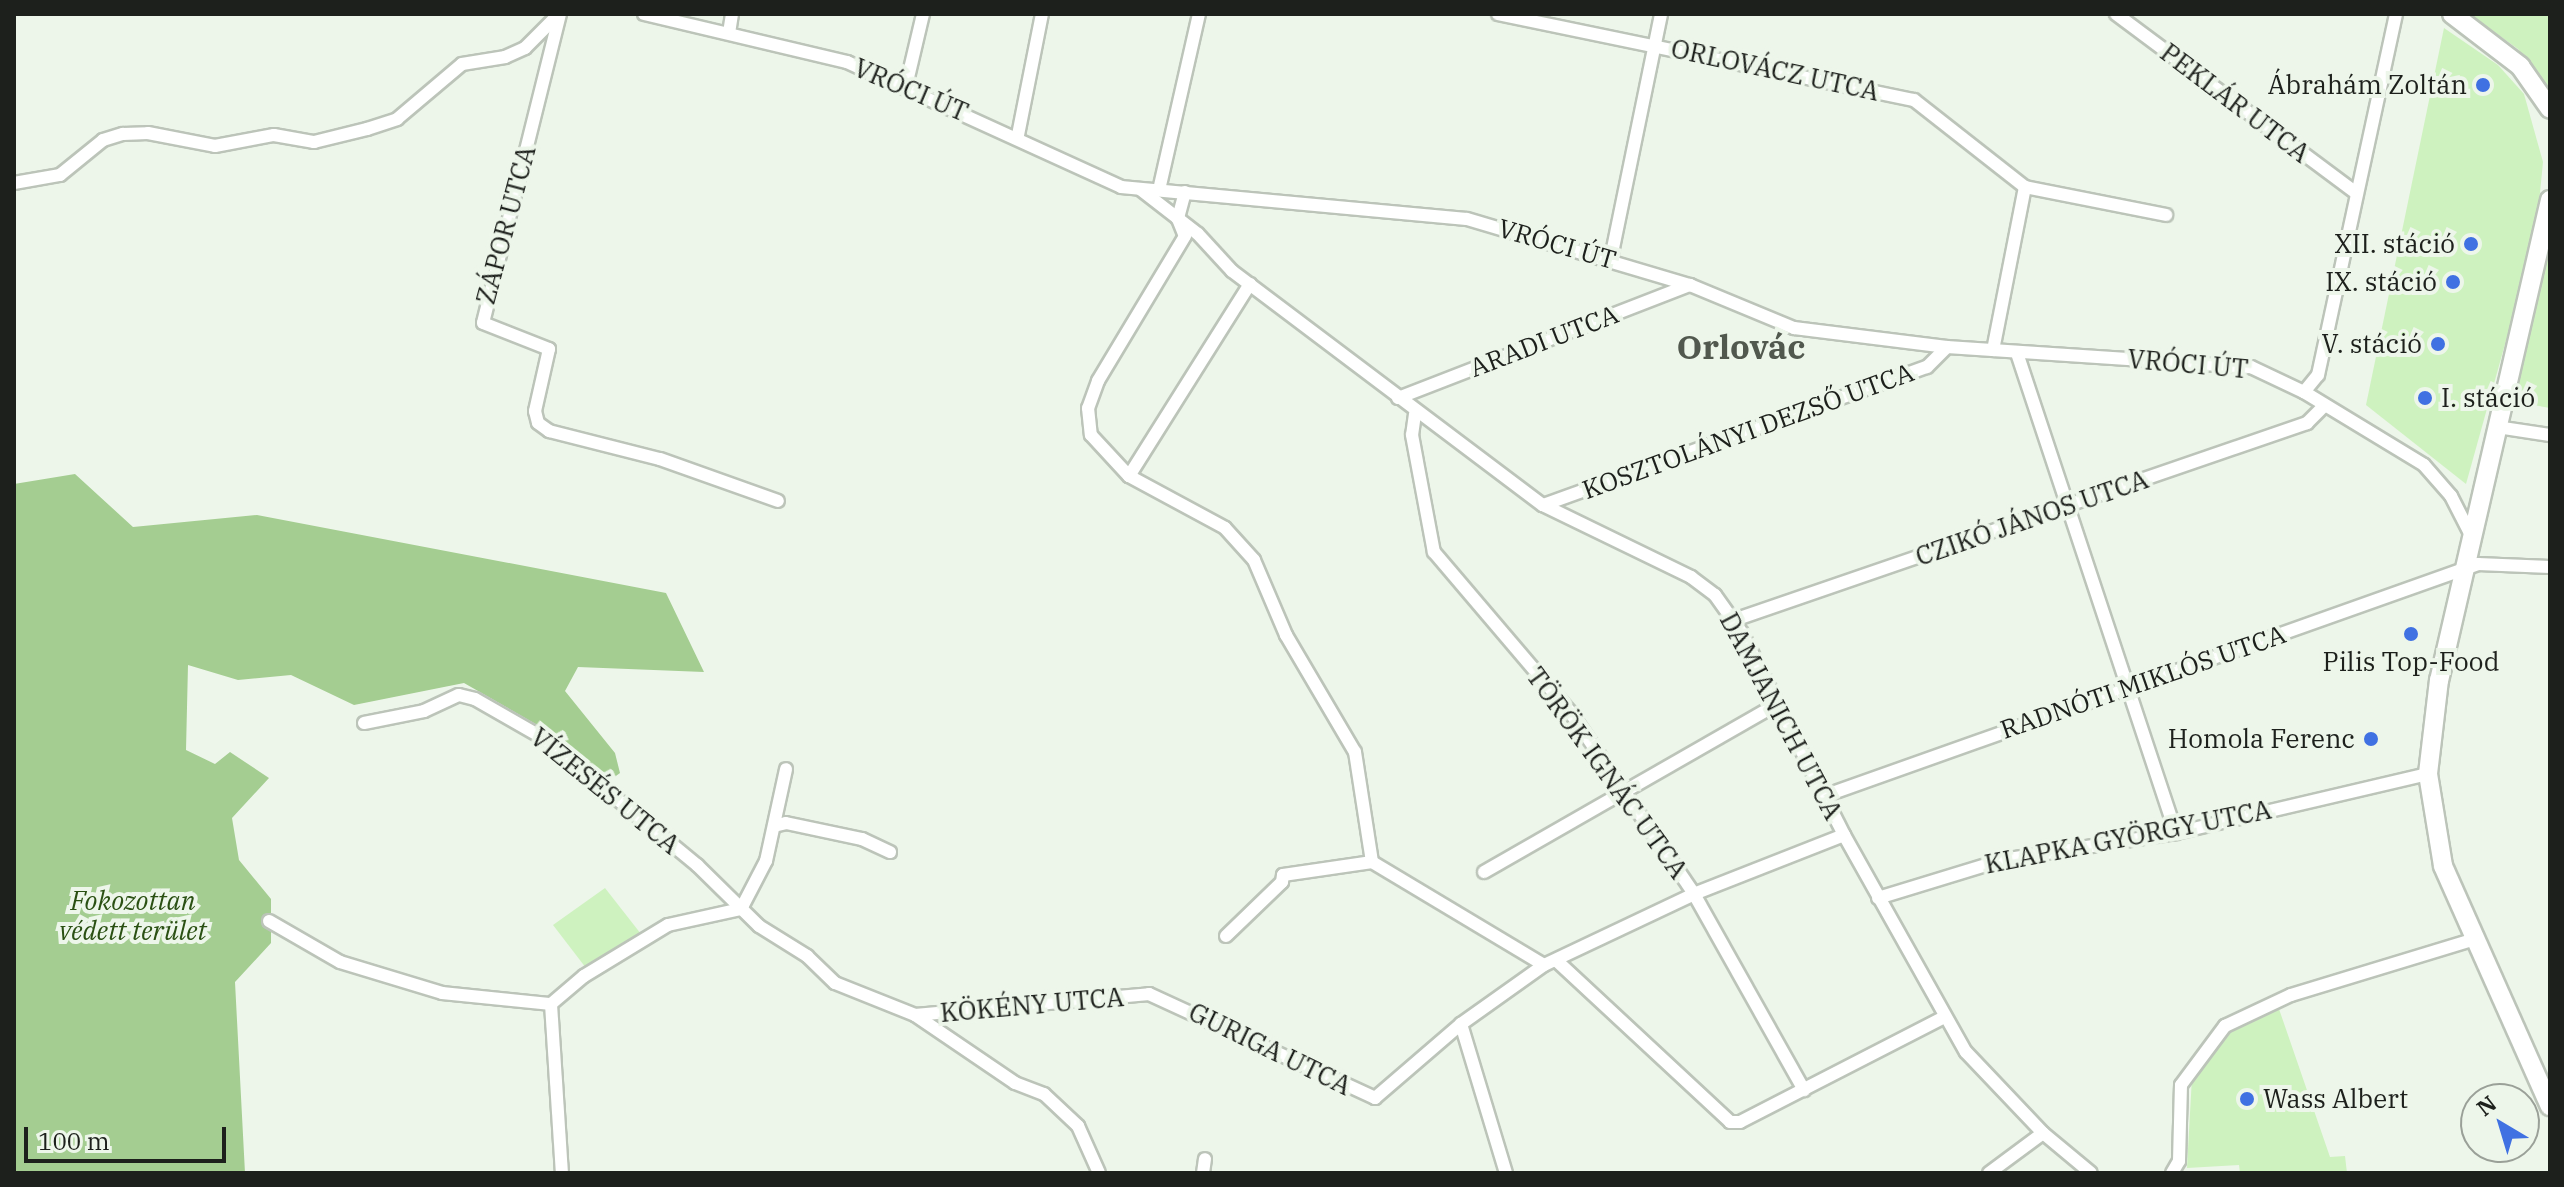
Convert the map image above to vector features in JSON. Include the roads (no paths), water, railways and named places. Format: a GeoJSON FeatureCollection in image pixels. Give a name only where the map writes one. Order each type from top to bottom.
{"type":"FeatureCollection","features":[{"type":"Feature","properties":{"kind":"street"},"geometry":{"type":"LineString","coordinates":[[14,183],[60,175],[103,140],[123,134],[148,133],[215,146],[274,135],[314,142],[367,129],[397,119],[462,64],[505,57],[525,48],[560,14]]}},
{"type":"Feature","properties":{"kind":"street","name":"ZÁPOR UTCA"},"geometry":{"type":"LineString","coordinates":[[560,14],[483,323],[549,349],[535,411],[538,423],[549,431],[660,459],[778,501]]}},
{"type":"Feature","properties":{"kind":"street","name":"VRÓCI ÚT"},"geometry":{"type":"LineString","coordinates":[[644,14],[847,62],[1018,135],[1121,187],[1467,219],[1611,258],[1690,285],[1794,328],[2017,353],[2251,367],[2304,392],[2424,465],[2451,496],[2471,535]]}},
{"type":"Feature","properties":{"kind":"street"},"geometry":{"type":"LineString","coordinates":[[729,33],[732,14]]}},
{"type":"Feature","properties":{"kind":"street"},"geometry":{"type":"LineString","coordinates":[[906,86],[923,14]]}},
{"type":"Feature","properties":{"kind":"street"},"geometry":{"type":"LineString","coordinates":[[1018,135],[1042,14]]}},
{"type":"Feature","properties":{"kind":"street"},"geometry":{"type":"LineString","coordinates":[[1159,190],[1199,14]]}},
{"type":"Feature","properties":{"kind":"street","name":"ORLOVÁCZ UTCA"},"geometry":{"type":"LineString","coordinates":[[1498,14],[1655,44],[1914,100],[2025,187],[2166,215]]}},
{"type":"Feature","properties":{"kind":"street"},"geometry":{"type":"LineString","coordinates":[[1611,258],[1661,14]]}},
{"type":"Feature","properties":{"kind":"street","name":"PEKLÁR UTCA"},"geometry":{"type":"LineString","coordinates":[[2116,14],[2355,192]]}},
{"type":"Feature","properties":{"kind":"street"},"geometry":{"type":"LineString","coordinates":[[2304,392],[2318,375],[2355,192],[2396,14]]}},
{"type":"Feature","properties":{"kind":"street"},"geometry":{"type":"LineString","coordinates":[[2452,14],[2520,66],[2550,109]]}},
{"type":"Feature","properties":{"kind":"street"},"geometry":{"type":"LineString","coordinates":[[1993,350],[2025,187]]}},
{"type":"Feature","properties":{"kind":"street","name":"DAMJANICH UTCA"},"geometry":{"type":"LineString","coordinates":[[1140,189],[1250,284],[1415,414],[1543,505],[1691,577],[1715,595],[1734,620],[1844,835],[1966,1052],[2043,1133],[2091,1173]]}},
{"type":"Feature","properties":{"kind":"street"},"geometry":{"type":"LineString","coordinates":[[1185,192],[1178,219],[1185,236],[1098,381],[1088,408],[1096,444],[1129,476],[1225,528],[1254,560],[1286,635],[1355,752],[1372,862]]}},
{"type":"Feature","properties":{"kind":"street"},"geometry":{"type":"LineString","coordinates":[[2550,200],[2439,680],[2428,774],[2443,866],[2472,940],[2550,1106]]}},
{"type":"Feature","properties":{"kind":"street"},"geometry":{"type":"LineString","coordinates":[[1129,476],[1250,284]]}},
{"type":"Feature","properties":{"kind":"street","name":"ARADI UTCA"},"geometry":{"type":"LineString","coordinates":[[1398,398],[1690,285]]}},
{"type":"Feature","properties":{"kind":"street","name":"KOSZTOLÁNYI DEZSŐ UTCA"},"geometry":{"type":"LineString","coordinates":[[1543,505],[1927,367],[1947,347]]}},
{"type":"Feature","properties":{"kind":"street"},"geometry":{"type":"LineString","coordinates":[[2017,353],[2176,833]]}},
{"type":"Feature","properties":{"kind":"street","name":"CZIKÓ JÁNOS UTCA"},"geometry":{"type":"LineString","coordinates":[[1734,620],[2307,423],[2324,406]]}},
{"type":"Feature","properties":{"kind":"street","name":"TÖRÖK IGNÁC UTCA"},"geometry":{"type":"LineString","coordinates":[[1415,414],[1412,435],[1434,552],[1570,712],[1623,789],[1694,894],[1804,1090]]}},
{"type":"Feature","properties":{"kind":"street"},"geometry":{"type":"LineString","coordinates":[[2497,427],[2550,435]]}},
{"type":"Feature","properties":{"kind":"street"},"geometry":{"type":"LineString","coordinates":[[2451,496],[2480,498]]}},
{"type":"Feature","properties":{"kind":"street","name":"RADNÓTI MIKLÓS UTCA"},"geometry":{"type":"LineString","coordinates":[[1824,796],[2478,564],[2550,567]]}},
{"type":"Feature","properties":{"kind":"street","name":"VÍZESÉS UTCA"},"geometry":{"type":"LineString","coordinates":[[364,723],[424,711],[459,695],[475,699],[543,738],[697,865],[741,909],[835,983],[915,1015]]}},
{"type":"Feature","properties":{"kind":"street"},"geometry":{"type":"LineString","coordinates":[[1484,872],[1623,789],[1777,704]]}},
{"type":"Feature","properties":{"kind":"street"},"geometry":{"type":"LineString","coordinates":[[269,921],[340,962],[442,993],[551,1004],[584,976],[668,925],[741,909],[766,861],[786,769]]}},
{"type":"Feature","properties":{"kind":"street","name":"KLAPKA GYÖRGY UTCA"},"geometry":{"type":"LineString","coordinates":[[1878,898],[2039,852],[2176,833],[2428,774]]}},
{"type":"Feature","properties":{"kind":"street"},"geometry":{"type":"LineString","coordinates":[[774,826],[862,839],[890,852]]}},
{"type":"Feature","properties":{"kind":"street"},"geometry":{"type":"LineString","coordinates":[[1506,1173],[1461,1024],[1551,963],[1694,894],[1844,835]]}},
{"type":"Feature","properties":{"kind":"street"},"geometry":{"type":"LineString","coordinates":[[1226,936],[1282,882],[1283,875],[1372,862],[1551,963],[1730,1122],[1804,1090],[1944,1017]]}},
{"type":"Feature","properties":{"kind":"street"},"geometry":{"type":"LineString","coordinates":[[2172,1173],[2179,1161],[2181,1085],[2225,1026],[2291,995],[2472,940]]}},
{"type":"Feature","properties":{"kind":"street","name":"KÖKÉNY UTCA"},"geometry":{"type":"LineString","coordinates":[[915,1015],[1149,994]]}},
{"type":"Feature","properties":{"kind":"street","name":"GURIGA UTCA"},"geometry":{"type":"LineString","coordinates":[[1149,994],[1371,1097],[1461,1024]]}},
{"type":"Feature","properties":{"kind":"street"},"geometry":{"type":"LineString","coordinates":[[551,1004],[562,1173]]}},
{"type":"Feature","properties":{"kind":"street"},"geometry":{"type":"LineString","coordinates":[[915,1015],[1015,1083],[1044,1094],[1078,1126],[1099,1173]]}},
{"type":"Feature","properties":{"kind":"street"},"geometry":{"type":"LineString","coordinates":[[1989,1173],[2043,1133]]}},
{"type":"Feature","properties":{"kind":"place","name":"Ábrahám Zoltán"},"geometry":{"type":"Point","coordinates":[2483,85]}},
{"type":"Feature","properties":{"kind":"place","name":"XII. stáció"},"geometry":{"type":"Point","coordinates":[2471,244]}},
{"type":"Feature","properties":{"kind":"place","name":"IX. stáció"},"geometry":{"type":"Point","coordinates":[2453,282]}},
{"type":"Feature","properties":{"kind":"place","name":"V. stáció"},"geometry":{"type":"Point","coordinates":[2438,344]}},
{"type":"Feature","properties":{"kind":"place","name":"I. stáció"},"geometry":{"type":"Point","coordinates":[2425,398]}},
{"type":"Feature","properties":{"kind":"place","name":"Pilis Top-Food"},"geometry":{"type":"Point","coordinates":[2411,634]}},
{"type":"Feature","properties":{"kind":"place","name":"Homola Ferenc"},"geometry":{"type":"Point","coordinates":[2371,739]}},
{"type":"Feature","properties":{"kind":"place","name":"Wass Albert"},"geometry":{"type":"Point","coordinates":[2247,1099]}},
{"type":"Feature","properties":{"kind":"district","name":"Orlovác"},"geometry":{"type":"Point","coordinates":[1741,347]}},
{"type":"Feature","properties":{"kind":"park label","name":"Fokozottan védett terület"},"geometry":{"type":"Point","coordinates":[133,916]}}]}
